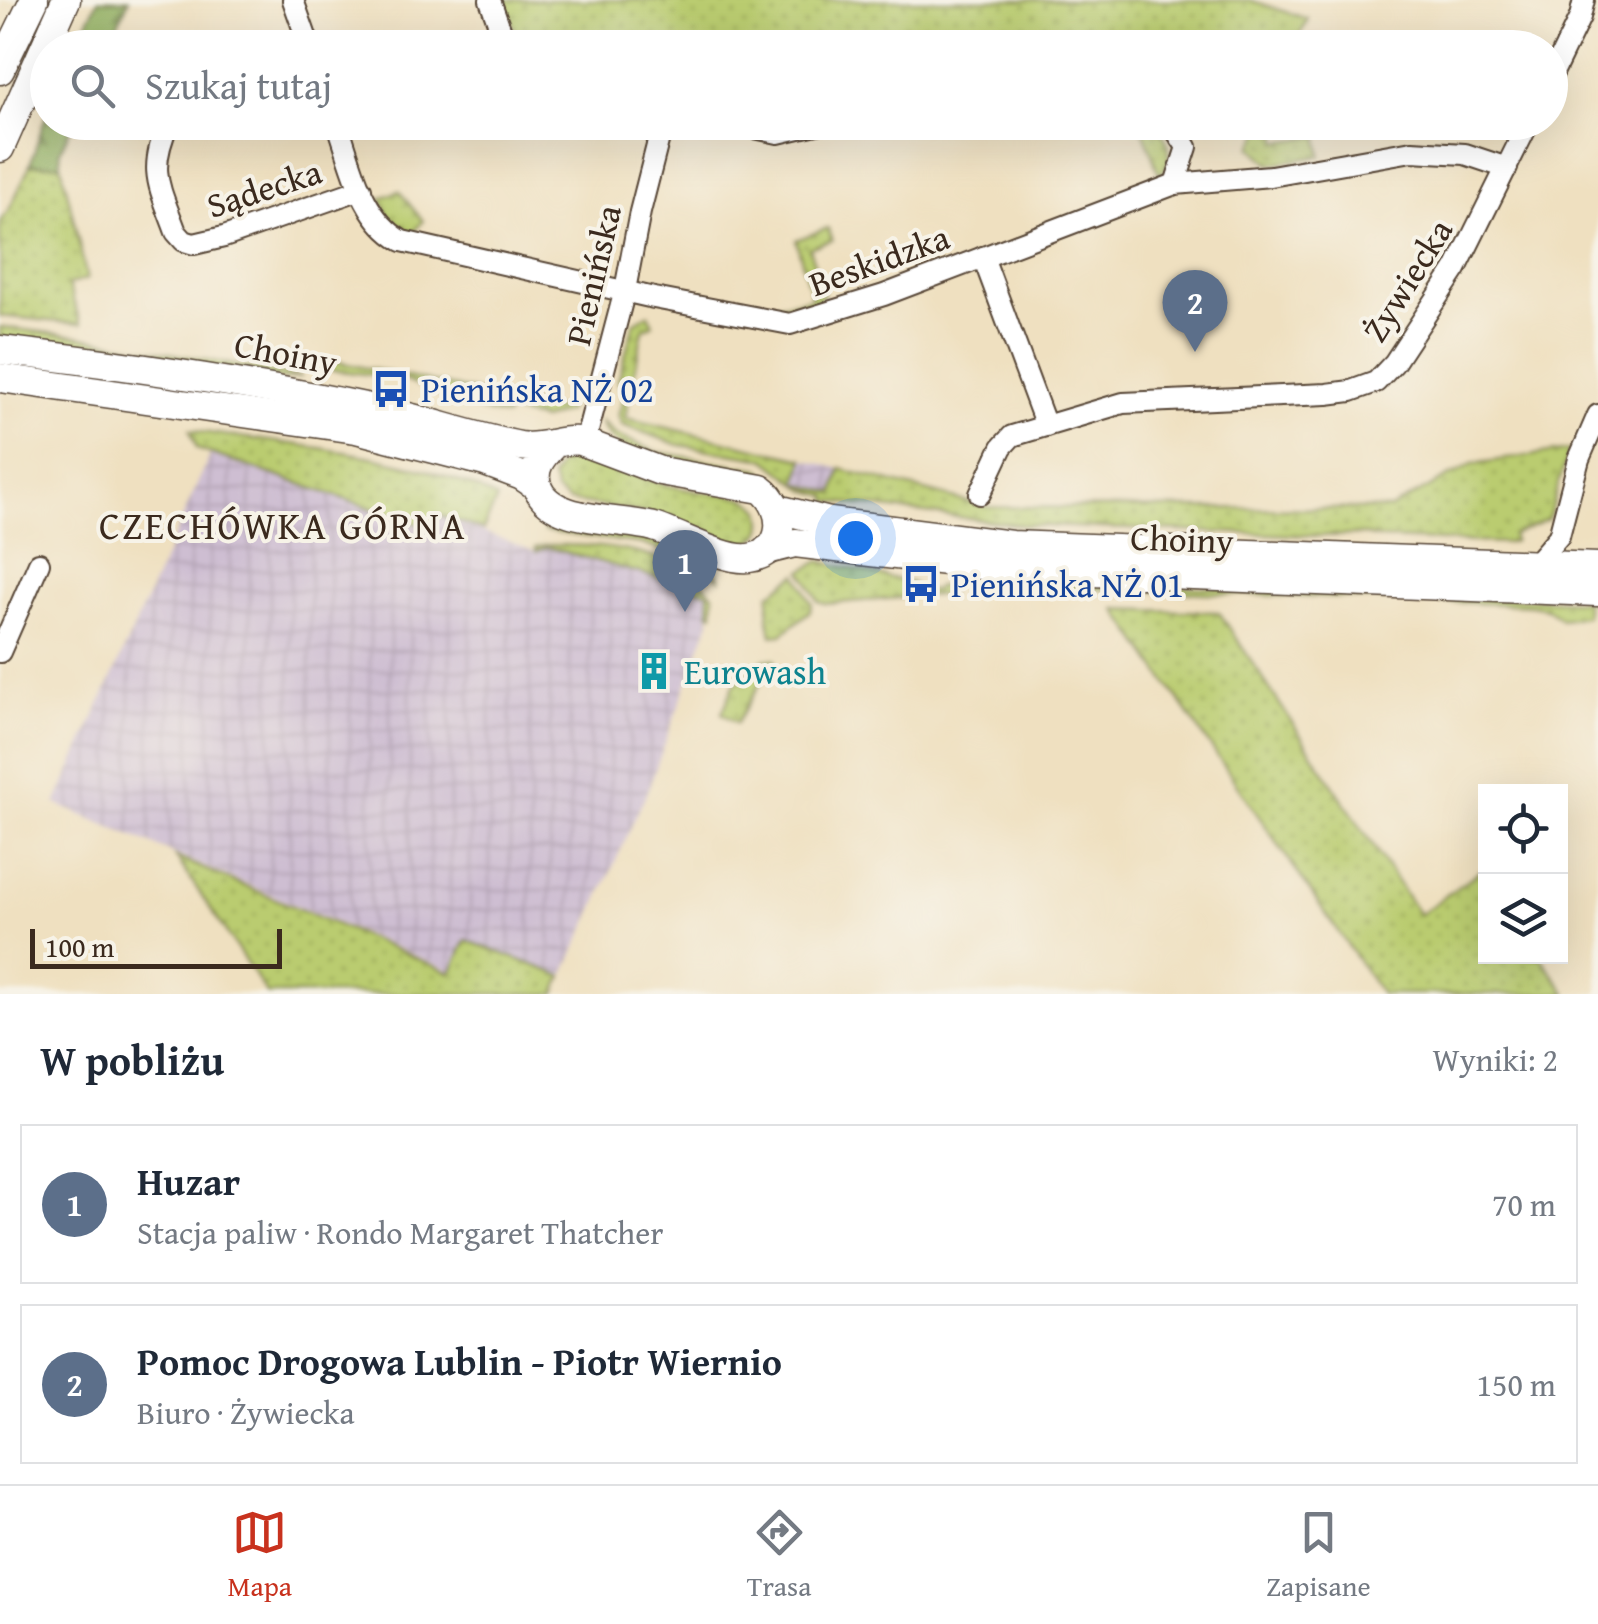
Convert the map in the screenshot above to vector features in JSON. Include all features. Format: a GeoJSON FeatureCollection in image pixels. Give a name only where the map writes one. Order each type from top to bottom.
{"type":"FeatureCollection","features":[{"type":"Feature","properties":{"kind":"street"},"geometry":{"type":"LineString","coordinates":[[0,70],[34,0]]}},
{"type":"Feature","properties":{"kind":"street"},"geometry":{"type":"LineString","coordinates":[[53,30],[66,0]]}},
{"type":"Feature","properties":{"kind":"street"},"geometry":{"type":"LineString","coordinates":[[293,0],[304,30]]}},
{"type":"Feature","properties":{"kind":"street"},"geometry":{"type":"LineString","coordinates":[[490,0],[501,30]]}},
{"type":"Feature","properties":{"kind":"street"},"geometry":{"type":"LineString","coordinates":[[1568,41],[1584,0]]}},
{"type":"Feature","properties":{"kind":"street"},"geometry":{"type":"LineString","coordinates":[[0,148],[30,81]]}},
{"type":"Feature","properties":{"kind":"street","name":"Sądecka"},"geometry":{"type":"LineString","coordinates":[[161,140],[155,164],[176,232],[184,241],[194,244],[361,189]]}},
{"type":"Feature","properties":{"kind":"street","name":"Beskidzka"},"geometry":{"type":"LineString","coordinates":[[343,140],[373,217],[402,241],[790,324],[884,295],[1176,184],[1271,176],[1412,151],[1465,154],[1507,168]]}},
{"type":"Feature","properties":{"kind":"street","name":"Pienińska"},"geometry":{"type":"LineString","coordinates":[[585,442],[658,140]]}},
{"type":"Feature","properties":{"kind":"street"},"geometry":{"type":"LineString","coordinates":[[1176,184],[1187,147],[1183,140]]}},
{"type":"Feature","properties":{"kind":"street","name":"Żywiecka"},"geometry":{"type":"LineString","coordinates":[[980,494],[1012,436],[1123,403],[1327,394],[1376,382],[1394,362],[1456,270],[1520,140]]}},
{"type":"Feature","properties":{"kind":"street"},"geometry":{"type":"LineString","coordinates":[[983,257],[1046,426]]}},
{"type":"Feature","properties":{"kind":"street","name":"Choiny"},"geometry":{"type":"LineString","coordinates":[[0,350],[197,375],[380,410],[522,447],[572,440],[585,442],[660,471],[757,487],[770,496],[778,509],[844,524],[1011,545],[1534,565],[1594,575]]}},
{"type":"Feature","properties":{"kind":"street","name":"Choiny"},"geometry":{"type":"LineString","coordinates":[[0,378],[356,429],[486,462],[537,486],[544,500],[565,513],[648,526],[733,557],[752,558],[784,544],[806,544],[960,565],[1030,570],[1594,575]]}},
{"type":"Feature","properties":{"kind":"street"},"geometry":{"type":"LineString","coordinates":[[1534,565],[1559,536],[1579,459],[1598,415]]}},
{"type":"Feature","properties":{"kind":"street"},"geometry":{"type":"LineString","coordinates":[[537,486],[537,466],[553,445]]}},
{"type":"Feature","properties":{"kind":"street"},"geometry":{"type":"LineString","coordinates":[[766,550],[779,532],[778,509]]}},
{"type":"Feature","properties":{"kind":"street"},"geometry":{"type":"LineString","coordinates":[[1559,536],[1594,575]]}},
{"type":"Feature","properties":{"kind":"street"},"geometry":{"type":"LineString","coordinates":[[0,652],[39,563]]}},
{"type":"Feature","properties":{"kind":"shaded area"},"geometry":{"type":"Polygon","coordinates":[[[210,455],[429,528],[436,514],[536,552],[547,547],[709,592],[710,621],[648,789],[556,994],[506,994],[56,804],[210,455]]]}},
{"type":"Feature","properties":{"kind":"shaded area"},"geometry":{"type":"Polygon","coordinates":[[[804,459],[841,469],[834,493],[797,483],[804,459]]]}},
{"type":"Feature","properties":{"kind":"green space"},"geometry":{"type":"Polygon","coordinates":[[[98,0],[129,0],[115,30],[83,30],[98,0]]]}},
{"type":"Feature","properties":{"kind":"green space"},"geometry":{"type":"Polygon","coordinates":[[[503,0],[1249,0],[1308,19],[1302,30],[515,30],[503,0]]]}},
{"type":"Feature","properties":{"kind":"green space"},"geometry":{"type":"Polygon","coordinates":[[[38,140],[65,140],[60,151],[61,164],[30,165],[38,140]]]}},
{"type":"Feature","properties":{"kind":"green space"},"geometry":{"type":"Polygon","coordinates":[[[1147,140],[1166,140],[1168,145],[1168,161],[1159,175],[1147,140]]]}},
{"type":"Feature","properties":{"kind":"green space"},"geometry":{"type":"Polygon","coordinates":[[[1256,140],[1319,140],[1321,156],[1270,164],[1252,147],[1256,140]]]}},
{"type":"Feature","properties":{"kind":"green space"},"geometry":{"type":"Polygon","coordinates":[[[61,164],[87,279],[68,285],[81,324],[0,316],[0,221],[30,165],[61,164]]]}},
{"type":"Feature","properties":{"kind":"green space"},"geometry":{"type":"Polygon","coordinates":[[[399,191],[423,221],[412,234],[388,215],[381,198],[399,191]]]}},
{"type":"Feature","properties":{"kind":"green space"},"geometry":{"type":"Polygon","coordinates":[[[828,228],[832,240],[809,248],[824,294],[820,303],[793,311],[773,308],[812,298],[796,240],[828,228]]]}},
{"type":"Feature","properties":{"kind":"green space"},"geometry":{"type":"Polygon","coordinates":[[[648,314],[653,324],[643,330],[625,418],[804,459],[797,483],[808,486],[807,491],[766,459],[679,445],[622,425],[618,415],[624,396],[618,381],[634,323],[648,314]]]}},
{"type":"Feature","properties":{"kind":"green space"},"geometry":{"type":"Polygon","coordinates":[[[0,327],[76,336],[301,377],[281,379],[0,337],[0,327]]]}},
{"type":"Feature","properties":{"kind":"green space"},"geometry":{"type":"Polygon","coordinates":[[[329,360],[557,409],[570,404],[567,412],[542,420],[508,412],[506,417],[473,409],[399,378],[331,370],[327,367],[329,360]]]}},
{"type":"Feature","properties":{"kind":"green space"},"geometry":{"type":"Polygon","coordinates":[[[601,422],[615,435],[657,452],[760,469],[797,500],[794,503],[771,483],[676,464],[627,448],[610,437],[601,422]]]}},
{"type":"Feature","properties":{"kind":"green space"},"geometry":{"type":"Polygon","coordinates":[[[190,430],[388,460],[464,483],[497,499],[483,530],[436,514],[430,528],[197,449],[190,430]]]}},
{"type":"Feature","properties":{"kind":"green space"},"geometry":{"type":"Polygon","coordinates":[[[1569,450],[1548,519],[1512,535],[1514,541],[1507,543],[1021,525],[828,501],[828,496],[810,491],[811,487],[834,493],[841,469],[987,507],[1390,509],[1472,464],[1569,450]]]}},
{"type":"Feature","properties":{"kind":"green space"},"geometry":{"type":"Polygon","coordinates":[[[578,454],[659,483],[744,498],[761,510],[761,532],[742,545],[645,513],[569,501],[556,492],[552,477],[562,459],[578,454]]]}},
{"type":"Feature","properties":{"kind":"green space"},"geometry":{"type":"Polygon","coordinates":[[[567,525],[674,547],[710,566],[721,580],[699,564],[642,544],[543,531],[567,525]]]}},
{"type":"Feature","properties":{"kind":"green space"},"geometry":{"type":"Polygon","coordinates":[[[546,545],[590,546],[659,559],[699,580],[714,595],[713,613],[708,592],[547,547],[536,552],[535,548],[546,545]]]}},
{"type":"Feature","properties":{"kind":"green space"},"geometry":{"type":"Polygon","coordinates":[[[820,561],[912,583],[918,589],[934,591],[938,586],[947,587],[950,594],[825,604],[819,602],[802,571],[820,561]]]}},
{"type":"Feature","properties":{"kind":"green space"},"geometry":{"type":"Polygon","coordinates":[[[797,574],[812,604],[810,611],[782,634],[772,635],[768,616],[770,594],[797,574]]]}},
{"type":"Feature","properties":{"kind":"green space"},"geometry":{"type":"Polygon","coordinates":[[[999,580],[1586,601],[1586,616],[1561,619],[1546,608],[1531,605],[1038,587],[961,593],[974,584],[999,580]]]}},
{"type":"Feature","properties":{"kind":"green space"},"geometry":{"type":"Polygon","coordinates":[[[1116,609],[1219,612],[1419,915],[1478,872],[1478,964],[1546,964],[1567,994],[1381,994],[1116,609]]]}},
{"type":"Feature","properties":{"kind":"green space"},"geometry":{"type":"Polygon","coordinates":[[[764,659],[775,659],[776,670],[761,682],[737,723],[722,713],[734,685],[764,659]]]}},
{"type":"Feature","properties":{"kind":"green space"},"geometry":{"type":"Polygon","coordinates":[[[176,857],[451,973],[466,940],[563,976],[556,994],[267,994],[176,857]]]}},
{"type":"Feature","properties":{"kind":"place","name":"Pomoc Drogowa Lublin - Piotr Wiernio"},"geometry":{"type":"Point","coordinates":[1195,352]}},
{"type":"Feature","properties":{"kind":"place","name":"Pienińska NŻ 02"},"geometry":{"type":"Point","coordinates":[391,389]}},
{"type":"Feature","properties":{"kind":"place","name":"Pienińska NŻ 01"},"geometry":{"type":"Point","coordinates":[921,584]}},
{"type":"Feature","properties":{"kind":"place","name":"Huzar"},"geometry":{"type":"Point","coordinates":[685,612]}},
{"type":"Feature","properties":{"kind":"place","name":"Eurowash"},"geometry":{"type":"Point","coordinates":[654,671]}},
{"type":"Feature","properties":{"kind":"district","name":"CZECHÓWKA GÓRNA"},"geometry":{"type":"Point","coordinates":[283,525]}}]}
